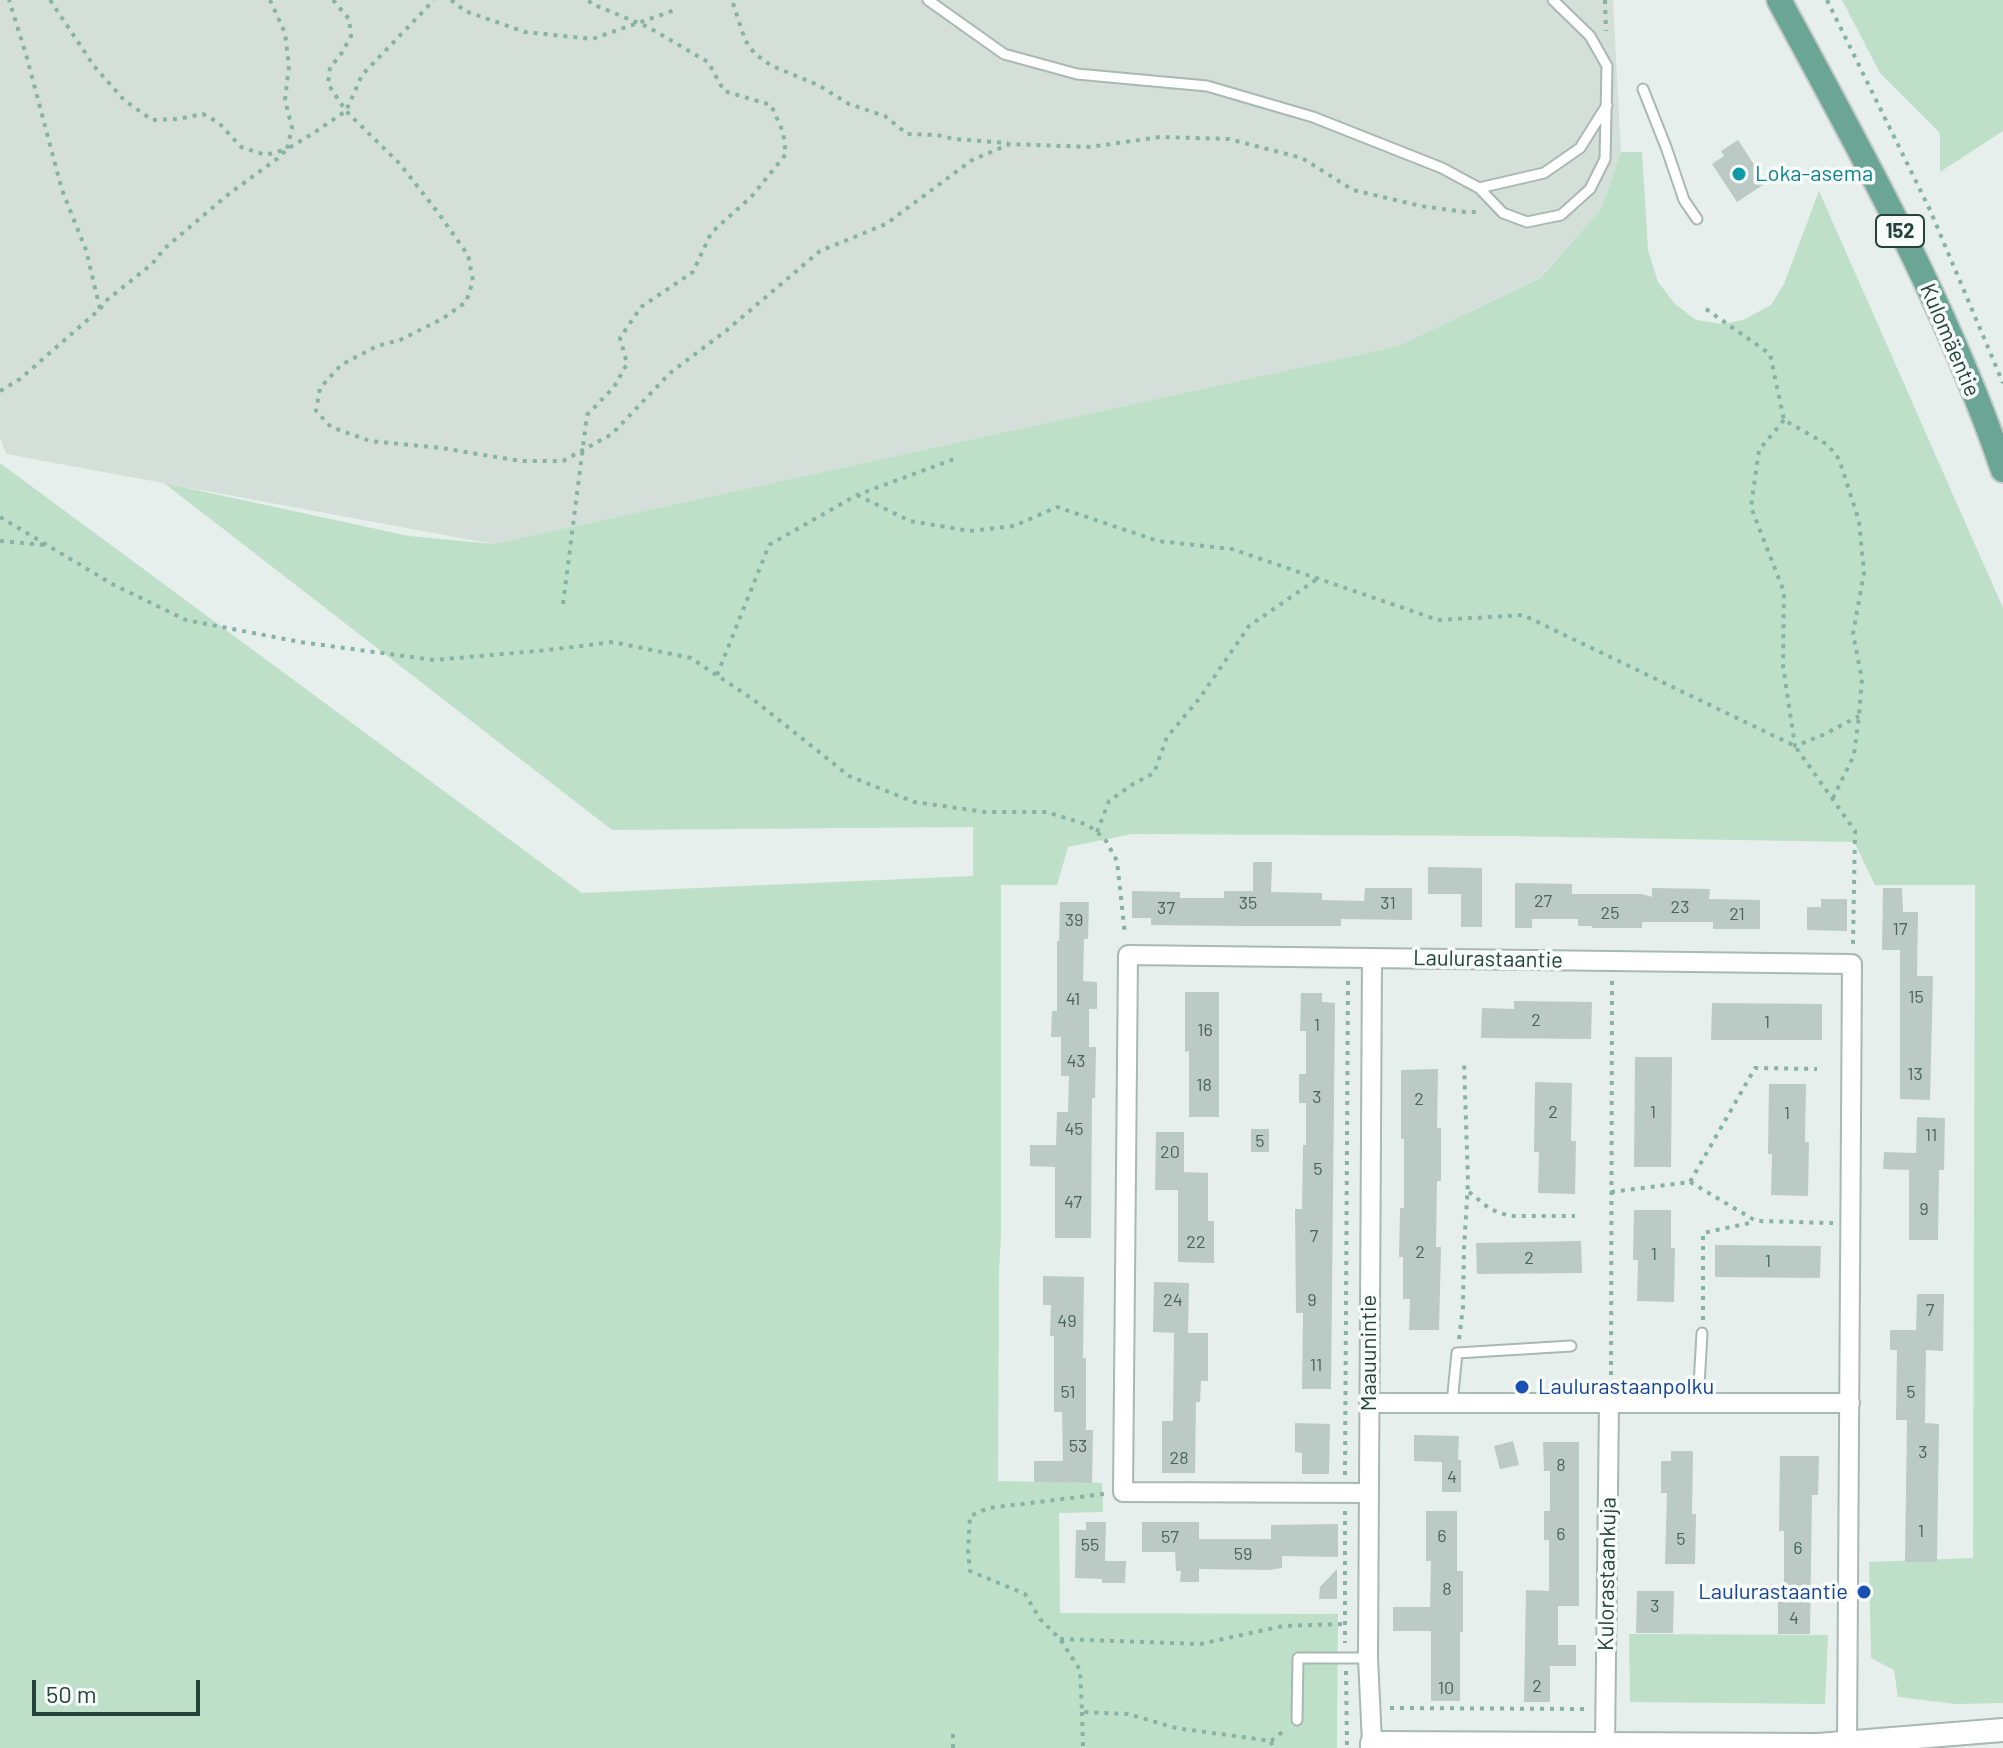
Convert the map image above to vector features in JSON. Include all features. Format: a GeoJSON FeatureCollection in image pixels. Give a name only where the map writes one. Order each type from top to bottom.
{"type":"FeatureCollection","features":[{"type":"Feature","properties":{"kind":"main road","name":"Kulomäentie"},"geometry":{"type":"LineString","coordinates":[[1779,0],[1919,268],[1964,365],[2003,470]]}},
{"type":"Feature","properties":{"kind":"street","name":"Laulurastaantie"},"geometry":{"type":"LineString","coordinates":[[1128,955],[1852,964]]}},
{"type":"Feature","properties":{"kind":"street"},"geometry":{"type":"LineString","coordinates":[[1128,955],[1123,1492],[1369,1493]]}},
{"type":"Feature","properties":{"kind":"street","name":"Maauunintie"},"geometry":{"type":"LineString","coordinates":[[1372,958],[1368,1658],[1372,1745]]}},
{"type":"Feature","properties":{"kind":"street"},"geometry":{"type":"LineString","coordinates":[[1847,1744],[1852,964]]}},
{"type":"Feature","properties":{"kind":"street"},"geometry":{"type":"LineString","coordinates":[[1369,1403],[1850,1403]]}},
{"type":"Feature","properties":{"kind":"street","name":"Kulorastaankuja"},"geometry":{"type":"LineString","coordinates":[[1605,1745],[1609,1404]]}},
{"type":"Feature","properties":{"kind":"street"},"geometry":{"type":"LineString","coordinates":[[1372,1745],[1947,1742],[2003,1730]]}},
{"type":"Feature","properties":{"kind":"lane"},"geometry":{"type":"LineString","coordinates":[[928,0],[1004,54],[1077,74],[1207,86],[1313,117],[1442,168],[1479,188],[1503,213],[1527,222],[1561,215],[1590,189],[1605,159],[1607,66],[1590,36],[1553,0]]}},
{"type":"Feature","properties":{"kind":"lane"},"geometry":{"type":"LineString","coordinates":[[1643,89],[1684,200],[1697,219]]}},
{"type":"Feature","properties":{"kind":"lane"},"geometry":{"type":"LineString","coordinates":[[1479,188],[1544,173],[1580,148],[1607,105]]}},
{"type":"Feature","properties":{"kind":"lane"},"geometry":{"type":"LineString","coordinates":[[1698,1403],[1702,1333]]}},
{"type":"Feature","properties":{"kind":"lane"},"geometry":{"type":"LineString","coordinates":[[1452,1403],[1457,1353],[1571,1346]]}},
{"type":"Feature","properties":{"kind":"lane"},"geometry":{"type":"LineString","coordinates":[[1297,1720],[1298,1658],[1368,1658]]}},
{"type":"Feature","properties":{"kind":"path"},"geometry":{"type":"LineString","coordinates":[[9,0],[62,190],[86,250],[100,309]]}},
{"type":"Feature","properties":{"kind":"path"},"geometry":{"type":"LineString","coordinates":[[50,0],[94,66],[124,100],[152,120],[203,114],[219,123],[241,147],[266,155],[287,149]]}},
{"type":"Feature","properties":{"kind":"path"},"geometry":{"type":"LineString","coordinates":[[270,0],[285,33],[289,66],[285,100],[292,128],[287,149]]}},
{"type":"Feature","properties":{"kind":"path"},"geometry":{"type":"LineString","coordinates":[[333,0],[349,19],[351,36],[330,67],[328,84],[346,111],[400,164],[439,214],[468,255],[473,281],[466,302],[442,319],[341,365],[320,388],[316,411],[331,427],[370,441],[521,461],[563,461],[612,434],[670,373],[727,330],[820,251],[886,224],[972,160],[1010,144]]}},
{"type":"Feature","properties":{"kind":"path"},"geometry":{"type":"LineString","coordinates":[[0,391],[20,379],[107,300],[152,264],[165,248],[208,210],[287,149],[346,111],[362,75],[434,0]]}},
{"type":"Feature","properties":{"kind":"path"},"geometry":{"type":"LineString","coordinates":[[451,0],[465,11],[525,32],[592,39],[678,9]]}},
{"type":"Feature","properties":{"kind":"path"},"geometry":{"type":"LineString","coordinates":[[563,604],[587,415],[614,387],[627,364],[620,338],[641,307],[693,272],[711,233],[752,196],[786,154],[783,132],[771,105],[724,91],[708,62],[638,23],[588,0]]}},
{"type":"Feature","properties":{"kind":"path"},"geometry":{"type":"LineString","coordinates":[[1827,0],[1930,210],[2003,383]]}},
{"type":"Feature","properties":{"kind":"path"},"geometry":{"type":"LineString","coordinates":[[733,3],[745,40],[755,54],[772,66],[818,85],[849,104],[885,116],[907,134],[1010,144],[1090,147],[1160,137],[1229,139],[1302,158],[1353,190],[1436,208],[1503,213]]}},
{"type":"Feature","properties":{"kind":"path"},"geometry":{"type":"LineString","coordinates":[[1706,309],[1770,354],[1784,420],[1828,445],[1839,459],[1859,521],[1864,573],[1853,634],[1862,679],[1859,716],[1854,755],[1833,798]]}},
{"type":"Feature","properties":{"kind":"path"},"geometry":{"type":"LineString","coordinates":[[1784,420],[1759,450],[1751,507],[1784,592],[1783,666],[1795,746],[1855,831],[1852,964]]}},
{"type":"Feature","properties":{"kind":"path"},"geometry":{"type":"LineString","coordinates":[[717,675],[769,545],[857,495],[957,458]]}},
{"type":"Feature","properties":{"kind":"path"},"geometry":{"type":"LineString","coordinates":[[857,495],[910,521],[970,531],[1014,526],[1057,507],[1158,541],[1232,549],[1438,620],[1523,615],[1795,746],[1859,716]]}},
{"type":"Feature","properties":{"kind":"path"},"geometry":{"type":"LineString","coordinates":[[0,517],[114,585],[186,620],[214,626],[300,642],[434,660],[613,642],[691,658],[754,700],[849,776],[914,802],[985,812],[1047,812],[1088,825],[1105,839],[1117,861],[1128,955]]}},
{"type":"Feature","properties":{"kind":"path"},"geometry":{"type":"LineString","coordinates":[[0,541],[48,545]]}},
{"type":"Feature","properties":{"kind":"path"},"geometry":{"type":"LineString","coordinates":[[1097,832],[1109,801],[1154,773],[1167,737],[1199,699],[1249,626],[1318,579]]}},
{"type":"Feature","properties":{"kind":"path"},"geometry":{"type":"LineString","coordinates":[[1347,957],[1344,1624],[1347,1748]]}},
{"type":"Feature","properties":{"kind":"path"},"geometry":{"type":"LineString","coordinates":[[1609,1404],[1610,960]]}},
{"type":"Feature","properties":{"kind":"path"},"geometry":{"type":"LineString","coordinates":[[1457,1353],[1463,1307],[1468,1191],[1464,1061]]}},
{"type":"Feature","properties":{"kind":"path"},"geometry":{"type":"LineString","coordinates":[[1690,1182],[1755,1068],[1817,1069]]}},
{"type":"Feature","properties":{"kind":"path"},"geometry":{"type":"LineString","coordinates":[[1611,1192],[1690,1182],[1756,1221]]}},
{"type":"Feature","properties":{"kind":"path"},"geometry":{"type":"LineString","coordinates":[[1468,1191],[1490,1209],[1509,1216],[1575,1216]]}},
{"type":"Feature","properties":{"kind":"path"},"geometry":{"type":"LineString","coordinates":[[1702,1333],[1703,1233],[1756,1221],[1834,1223]]}},
{"type":"Feature","properties":{"kind":"path"},"geometry":{"type":"LineString","coordinates":[[1083,1748],[1080,1670],[1060,1639],[1040,1619],[1025,1594],[970,1571],[970,1516],[989,1508],[1123,1492]]}},
{"type":"Feature","properties":{"kind":"path"},"geometry":{"type":"LineString","coordinates":[[1060,1639],[1200,1644],[1283,1626],[1344,1624]]}},
{"type":"Feature","properties":{"kind":"path"},"geometry":{"type":"LineString","coordinates":[[1082,1712],[1128,1714],[1176,1728],[1271,1741],[1273,1748]]}},
{"type":"Feature","properties":{"kind":"path"},"geometry":{"type":"LineString","coordinates":[[953,1730],[953,1748]]}},
{"type":"Feature","properties":{"kind":"shaded area"},"geometry":{"type":"Polygon","coordinates":[[[0,0],[1613,0],[1621,152],[1601,209],[1539,278],[1398,346],[493,544],[6,454],[0,437],[0,0]]]}},
{"type":"Feature","properties":{"kind":"green space"},"geometry":{"type":"Polygon","coordinates":[[[1842,0],[2003,0],[2003,131],[1940,172],[1940,133],[1880,73],[1842,0]]]}},
{"type":"Feature","properties":{"kind":"green space"},"geometry":{"type":"Polygon","coordinates":[[[1621,152],[1642,152],[1648,250],[1658,282],[1675,304],[1696,320],[1722,324],[1743,320],[1771,305],[1784,284],[1819,191],[2003,608],[2003,1703],[1956,1704],[1898,1697],[1894,1670],[1871,1658],[1869,1562],[1973,1558],[1975,885],[1875,885],[1854,842],[1132,834],[1068,847],[1057,885],[1001,885],[998,1481],[1102,1483],[1103,1512],[1059,1513],[1060,1613],[1338,1614],[1337,1748],[0,1748],[0,463],[582,893],[973,876],[973,827],[612,830],[164,483],[409,536],[493,544],[1398,346],[1540,278],[1601,209],[1621,152]]]}},
{"type":"Feature","properties":{"kind":"green space"},"geometry":{"type":"Polygon","coordinates":[[[1629,1634],[1828,1635],[1825,1704],[1630,1702],[1629,1634]]]}},
{"type":"Feature","properties":{"kind":"building","name":"Loka-asema"},"geometry":{"type":"Polygon","coordinates":[[[1738,140],[1766,183],[1737,202],[1712,164],[1724,156],[1721,151],[1738,140]]]}},
{"type":"Feature","properties":{"kind":"building"},"geometry":{"type":"Polygon","coordinates":[[[1253,862],[1272,862],[1271,892],[1322,893],[1322,900],[1364,901],[1365,888],[1412,888],[1412,920],[1341,919],[1341,926],[1245,926],[1151,925],[1151,918],[1132,918],[1132,891],[1180,892],[1180,898],[1224,898],[1224,891],[1253,891],[1253,862]]]}},
{"type":"Feature","properties":{"kind":"building"},"geometry":{"type":"Polygon","coordinates":[[[1428,867],[1482,868],[1482,927],[1461,927],[1461,894],[1428,894],[1428,867]]]}},
{"type":"Feature","properties":{"kind":"building"},"geometry":{"type":"Polygon","coordinates":[[[1515,883],[1572,884],[1572,894],[1642,894],[1652,897],[1652,888],[1710,889],[1709,899],[1760,900],[1760,929],[1713,929],[1713,922],[1642,922],[1642,928],[1592,928],[1578,926],[1578,919],[1532,919],[1532,928],[1515,928],[1515,883]]]}},
{"type":"Feature","properties":{"kind":"building"},"geometry":{"type":"Polygon","coordinates":[[[1883,888],[1902,888],[1903,912],[1918,912],[1917,976],[1933,976],[1930,1100],[1900,1099],[1900,950],[1882,950],[1883,888]]]}},
{"type":"Feature","properties":{"kind":"building"},"geometry":{"type":"Polygon","coordinates":[[[1821,899],[1847,899],[1847,931],[1807,930],[1807,907],[1821,907],[1821,899]]]}},
{"type":"Feature","properties":{"kind":"building"},"geometry":{"type":"Polygon","coordinates":[[[1060,902],[1089,902],[1083,981],[1097,982],[1097,1009],[1089,1009],[1089,1047],[1096,1047],[1095,1098],[1092,1098],[1091,1238],[1055,1238],[1055,1167],[1030,1166],[1030,1145],[1056,1145],[1057,1112],[1068,1112],[1069,1076],[1061,1076],[1061,1037],[1051,1037],[1052,1011],[1057,1011],[1060,902]]]}},
{"type":"Feature","properties":{"kind":"building"},"geometry":{"type":"Polygon","coordinates":[[[1185,992],[1219,992],[1219,1117],[1189,1117],[1185,992]]]}},
{"type":"Feature","properties":{"kind":"building"},"geometry":{"type":"Polygon","coordinates":[[[1301,993],[1322,993],[1322,1002],[1335,1003],[1331,1389],[1302,1389],[1303,1313],[1296,1313],[1295,1209],[1302,1209],[1303,1145],[1306,1145],[1306,1103],[1299,1103],[1299,1074],[1306,1074],[1306,1031],[1300,1031],[1301,993]]]}},
{"type":"Feature","properties":{"kind":"building"},"geometry":{"type":"Polygon","coordinates":[[[1514,1001],[1592,1002],[1591,1039],[1481,1038],[1482,1008],[1514,1009],[1514,1001]]]}},
{"type":"Feature","properties":{"kind":"building"},"geometry":{"type":"Polygon","coordinates":[[[1712,1003],[1822,1004],[1822,1040],[1711,1040],[1712,1003]]]}},
{"type":"Feature","properties":{"kind":"building"},"geometry":{"type":"Polygon","coordinates":[[[1635,1057],[1672,1057],[1671,1167],[1634,1167],[1635,1057]]]}},
{"type":"Feature","properties":{"kind":"building"},"geometry":{"type":"Polygon","coordinates":[[[1438,1069],[1437,1128],[1441,1128],[1436,1247],[1441,1247],[1439,1330],[1409,1330],[1410,1299],[1403,1299],[1403,1257],[1399,1257],[1400,1208],[1404,1208],[1401,1070],[1438,1069]]]}},
{"type":"Feature","properties":{"kind":"building"},"geometry":{"type":"Polygon","coordinates":[[[1535,1082],[1572,1083],[1571,1141],[1576,1141],[1575,1194],[1538,1193],[1539,1152],[1534,1152],[1535,1082]]]}},
{"type":"Feature","properties":{"kind":"building"},"geometry":{"type":"Polygon","coordinates":[[[1769,1084],[1806,1084],[1808,1196],[1771,1195],[1769,1084]]]}},
{"type":"Feature","properties":{"kind":"building"},"geometry":{"type":"Polygon","coordinates":[[[1917,1117],[1945,1118],[1944,1170],[1939,1170],[1938,1240],[1909,1240],[1909,1170],[1883,1169],[1884,1152],[1916,1153],[1917,1117]]]}},
{"type":"Feature","properties":{"kind":"building"},"geometry":{"type":"Polygon","coordinates":[[[1251,1129],[1269,1129],[1269,1152],[1251,1152],[1251,1129]]]}},
{"type":"Feature","properties":{"kind":"building"},"geometry":{"type":"Polygon","coordinates":[[[1156,1132],[1184,1132],[1184,1172],[1208,1173],[1208,1221],[1214,1221],[1214,1263],[1178,1262],[1178,1190],[1155,1190],[1156,1132]]]}},
{"type":"Feature","properties":{"kind":"building"},"geometry":{"type":"Polygon","coordinates":[[[1634,1210],[1671,1210],[1671,1248],[1675,1248],[1674,1302],[1637,1301],[1638,1260],[1633,1260],[1634,1210]]]}},
{"type":"Feature","properties":{"kind":"building"},"geometry":{"type":"Polygon","coordinates":[[[1581,1241],[1582,1273],[1477,1274],[1476,1243],[1581,1241]]]}},
{"type":"Feature","properties":{"kind":"building"},"geometry":{"type":"Polygon","coordinates":[[[1715,1245],[1821,1246],[1820,1278],[1715,1277],[1715,1245]]]}},
{"type":"Feature","properties":{"kind":"building"},"geometry":{"type":"Polygon","coordinates":[[[1043,1276],[1084,1277],[1083,1358],[1086,1358],[1086,1430],[1093,1430],[1092,1483],[1034,1482],[1034,1461],[1063,1461],[1062,1412],[1054,1412],[1051,1305],[1043,1305],[1043,1276]]]}},
{"type":"Feature","properties":{"kind":"building"},"geometry":{"type":"Polygon","coordinates":[[[1154,1282],[1189,1283],[1188,1333],[1208,1333],[1208,1381],[1201,1381],[1200,1402],[1196,1402],[1195,1473],[1162,1473],[1162,1421],[1173,1421],[1174,1333],[1177,1333],[1153,1332],[1154,1282]]]}},
{"type":"Feature","properties":{"kind":"building"},"geometry":{"type":"Polygon","coordinates":[[[1917,1294],[1944,1294],[1943,1351],[1926,1350],[1925,1423],[1939,1424],[1937,1562],[1905,1562],[1907,1420],[1896,1420],[1897,1350],[1890,1350],[1890,1330],[1916,1330],[1917,1294]]]}},
{"type":"Feature","properties":{"kind":"building"},"geometry":{"type":"Polygon","coordinates":[[[1295,1423],[1330,1424],[1329,1474],[1302,1474],[1302,1453],[1295,1452],[1295,1423]]]}},
{"type":"Feature","properties":{"kind":"building"},"geometry":{"type":"Polygon","coordinates":[[[1414,1435],[1459,1436],[1461,1492],[1442,1492],[1442,1462],[1414,1461],[1414,1435]]]}},
{"type":"Feature","properties":{"kind":"building"},"geometry":{"type":"Polygon","coordinates":[[[1513,1441],[1519,1465],[1500,1469],[1494,1446],[1513,1441]]]}},
{"type":"Feature","properties":{"kind":"building"},"geometry":{"type":"Polygon","coordinates":[[[1543,1442],[1579,1442],[1579,1606],[1558,1606],[1558,1645],[1576,1645],[1576,1666],[1550,1666],[1550,1702],[1524,1702],[1526,1590],[1549,1591],[1549,1540],[1544,1540],[1544,1511],[1550,1511],[1550,1471],[1544,1471],[1543,1442]]]}},
{"type":"Feature","properties":{"kind":"building"},"geometry":{"type":"Polygon","coordinates":[[[1671,1451],[1693,1451],[1695,1564],[1665,1564],[1667,1493],[1661,1493],[1661,1461],[1671,1461],[1671,1451]]]}},
{"type":"Feature","properties":{"kind":"building"},"geometry":{"type":"Polygon","coordinates":[[[1780,1456],[1819,1456],[1818,1495],[1812,1495],[1810,1634],[1778,1634],[1778,1602],[1784,1602],[1784,1531],[1779,1531],[1780,1456]]]}},
{"type":"Feature","properties":{"kind":"building"},"geometry":{"type":"Polygon","coordinates":[[[1426,1511],[1457,1511],[1457,1571],[1463,1571],[1460,1701],[1431,1701],[1431,1631],[1393,1631],[1393,1607],[1430,1607],[1431,1561],[1426,1561],[1426,1511]]]}},
{"type":"Feature","properties":{"kind":"building"},"geometry":{"type":"Polygon","coordinates":[[[1086,1522],[1106,1522],[1105,1561],[1126,1561],[1125,1583],[1075,1578],[1076,1530],[1086,1530],[1086,1522]]]}},
{"type":"Feature","properties":{"kind":"building"},"geometry":{"type":"Polygon","coordinates":[[[1142,1522],[1199,1522],[1199,1539],[1271,1539],[1271,1525],[1338,1524],[1338,1557],[1282,1556],[1282,1568],[1269,1570],[1199,1569],[1199,1582],[1180,1582],[1181,1571],[1176,1571],[1175,1552],[1142,1552],[1142,1522]]]}},
{"type":"Feature","properties":{"kind":"building"},"geometry":{"type":"Polygon","coordinates":[[[1337,1569],[1337,1599],[1319,1599],[1320,1587],[1337,1569]]]}},
{"type":"Feature","properties":{"kind":"building"},"geometry":{"type":"Polygon","coordinates":[[[1637,1591],[1674,1591],[1673,1633],[1636,1633],[1637,1591]]]}},
{"type":"Feature","properties":{"kind":"place","name":"Loka-asema"},"geometry":{"type":"Point","coordinates":[1739,174]}},
{"type":"Feature","properties":{"kind":"place","name":"Laulurastaanpolku"},"geometry":{"type":"Point","coordinates":[1522,1387]}},
{"type":"Feature","properties":{"kind":"place","name":"Laulurastaantie"},"geometry":{"type":"Point","coordinates":[1864,1592]}}]}
